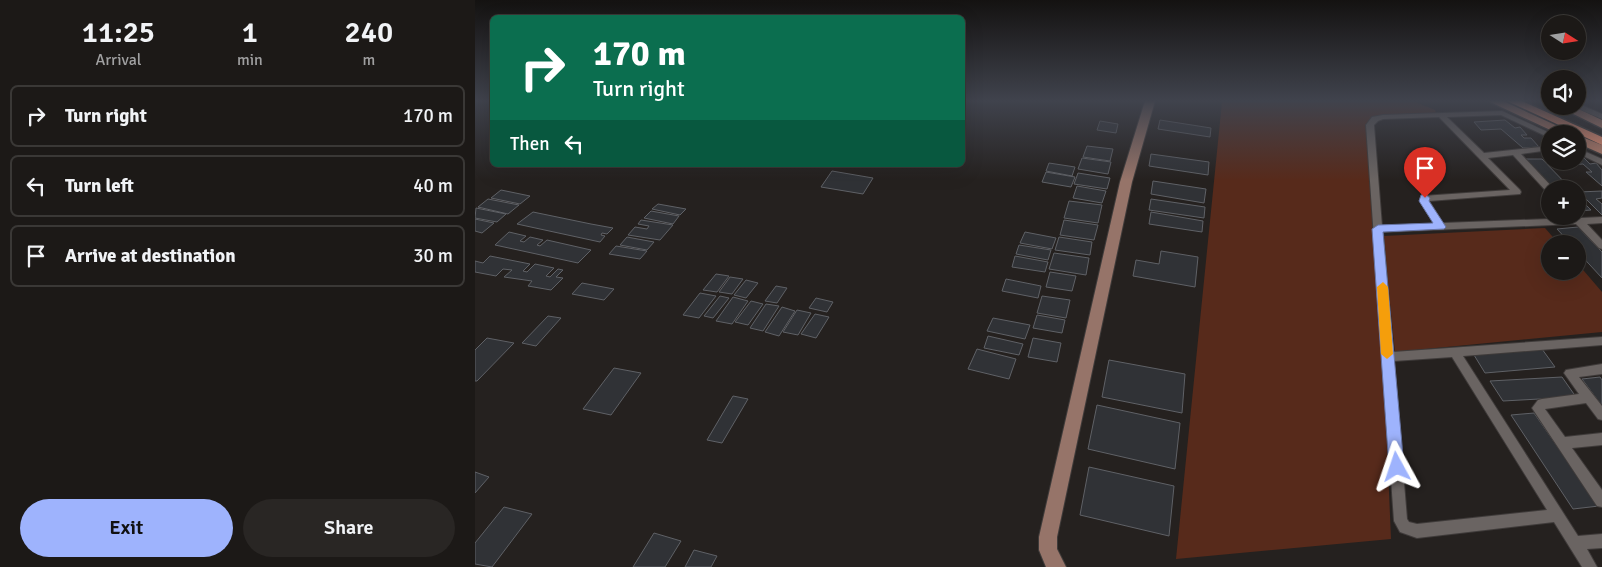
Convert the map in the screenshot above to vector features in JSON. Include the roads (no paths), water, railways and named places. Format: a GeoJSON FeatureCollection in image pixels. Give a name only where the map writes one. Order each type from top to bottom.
{"type":"FeatureCollection","features":[{"type":"Feature","properties":{"kind":"highway"},"geometry":{"type":"LineString","coordinates":[[1578,127],[1602,140]]}},
{"type":"Feature","properties":{"kind":"main road"},"geometry":{"type":"LineString","coordinates":[[1586,144],[1602,150]]}},
{"type":"Feature","properties":{"kind":"street"},"geometry":{"type":"LineString","coordinates":[[1056,567],[1048,550],[1048,537],[1126,182],[1142,127]]}},
{"type":"Feature","properties":{"kind":"street"},"geometry":{"type":"LineString","coordinates":[[1370,127],[1401,521],[1405,527],[1417,532],[1557,515]]}},
{"type":"Feature","properties":{"kind":"street"},"geometry":{"type":"LineString","coordinates":[[1441,227],[1424,201],[1425,198],[1517,192],[1454,127]]}},
{"type":"Feature","properties":{"kind":"street"},"geometry":{"type":"LineString","coordinates":[[1586,148],[1602,162]]}},
{"type":"Feature","properties":{"kind":"street"},"geometry":{"type":"LineString","coordinates":[[1483,156],[1541,149]]}},
{"type":"Feature","properties":{"kind":"street"},"geometry":{"type":"LineString","coordinates":[[1515,152],[1541,180]]}},
{"type":"Feature","properties":{"kind":"street"},"geometry":{"type":"LineString","coordinates":[[1586,219],[1602,220]]}},
{"type":"Feature","properties":{"kind":"street"},"geometry":{"type":"LineString","coordinates":[[1378,229],[1541,221]]}},
{"type":"Feature","properties":{"kind":"street"},"geometry":{"type":"LineString","coordinates":[[1583,225],[1602,246]]}},
{"type":"Feature","properties":{"kind":"street"},"geometry":{"type":"LineString","coordinates":[[1387,357],[1602,341]]}},
{"type":"Feature","properties":{"kind":"street"},"geometry":{"type":"LineString","coordinates":[[1455,352],[1590,567]]}},
{"type":"Feature","properties":{"kind":"street"},"geometry":{"type":"LineString","coordinates":[[1602,369],[1570,373],[1587,398],[1602,414]]}},
{"type":"Feature","properties":{"kind":"street"},"geometry":{"type":"LineString","coordinates":[[1587,398],[1539,405],[1539,410],[1602,501]]}},
{"type":"Feature","properties":{"kind":"street"},"geometry":{"type":"LineString","coordinates":[[1563,443],[1602,439]]}},
{"type":"Feature","properties":{"kind":"street"},"geometry":{"type":"LineString","coordinates":[[1575,543],[1602,541]]}}]}
